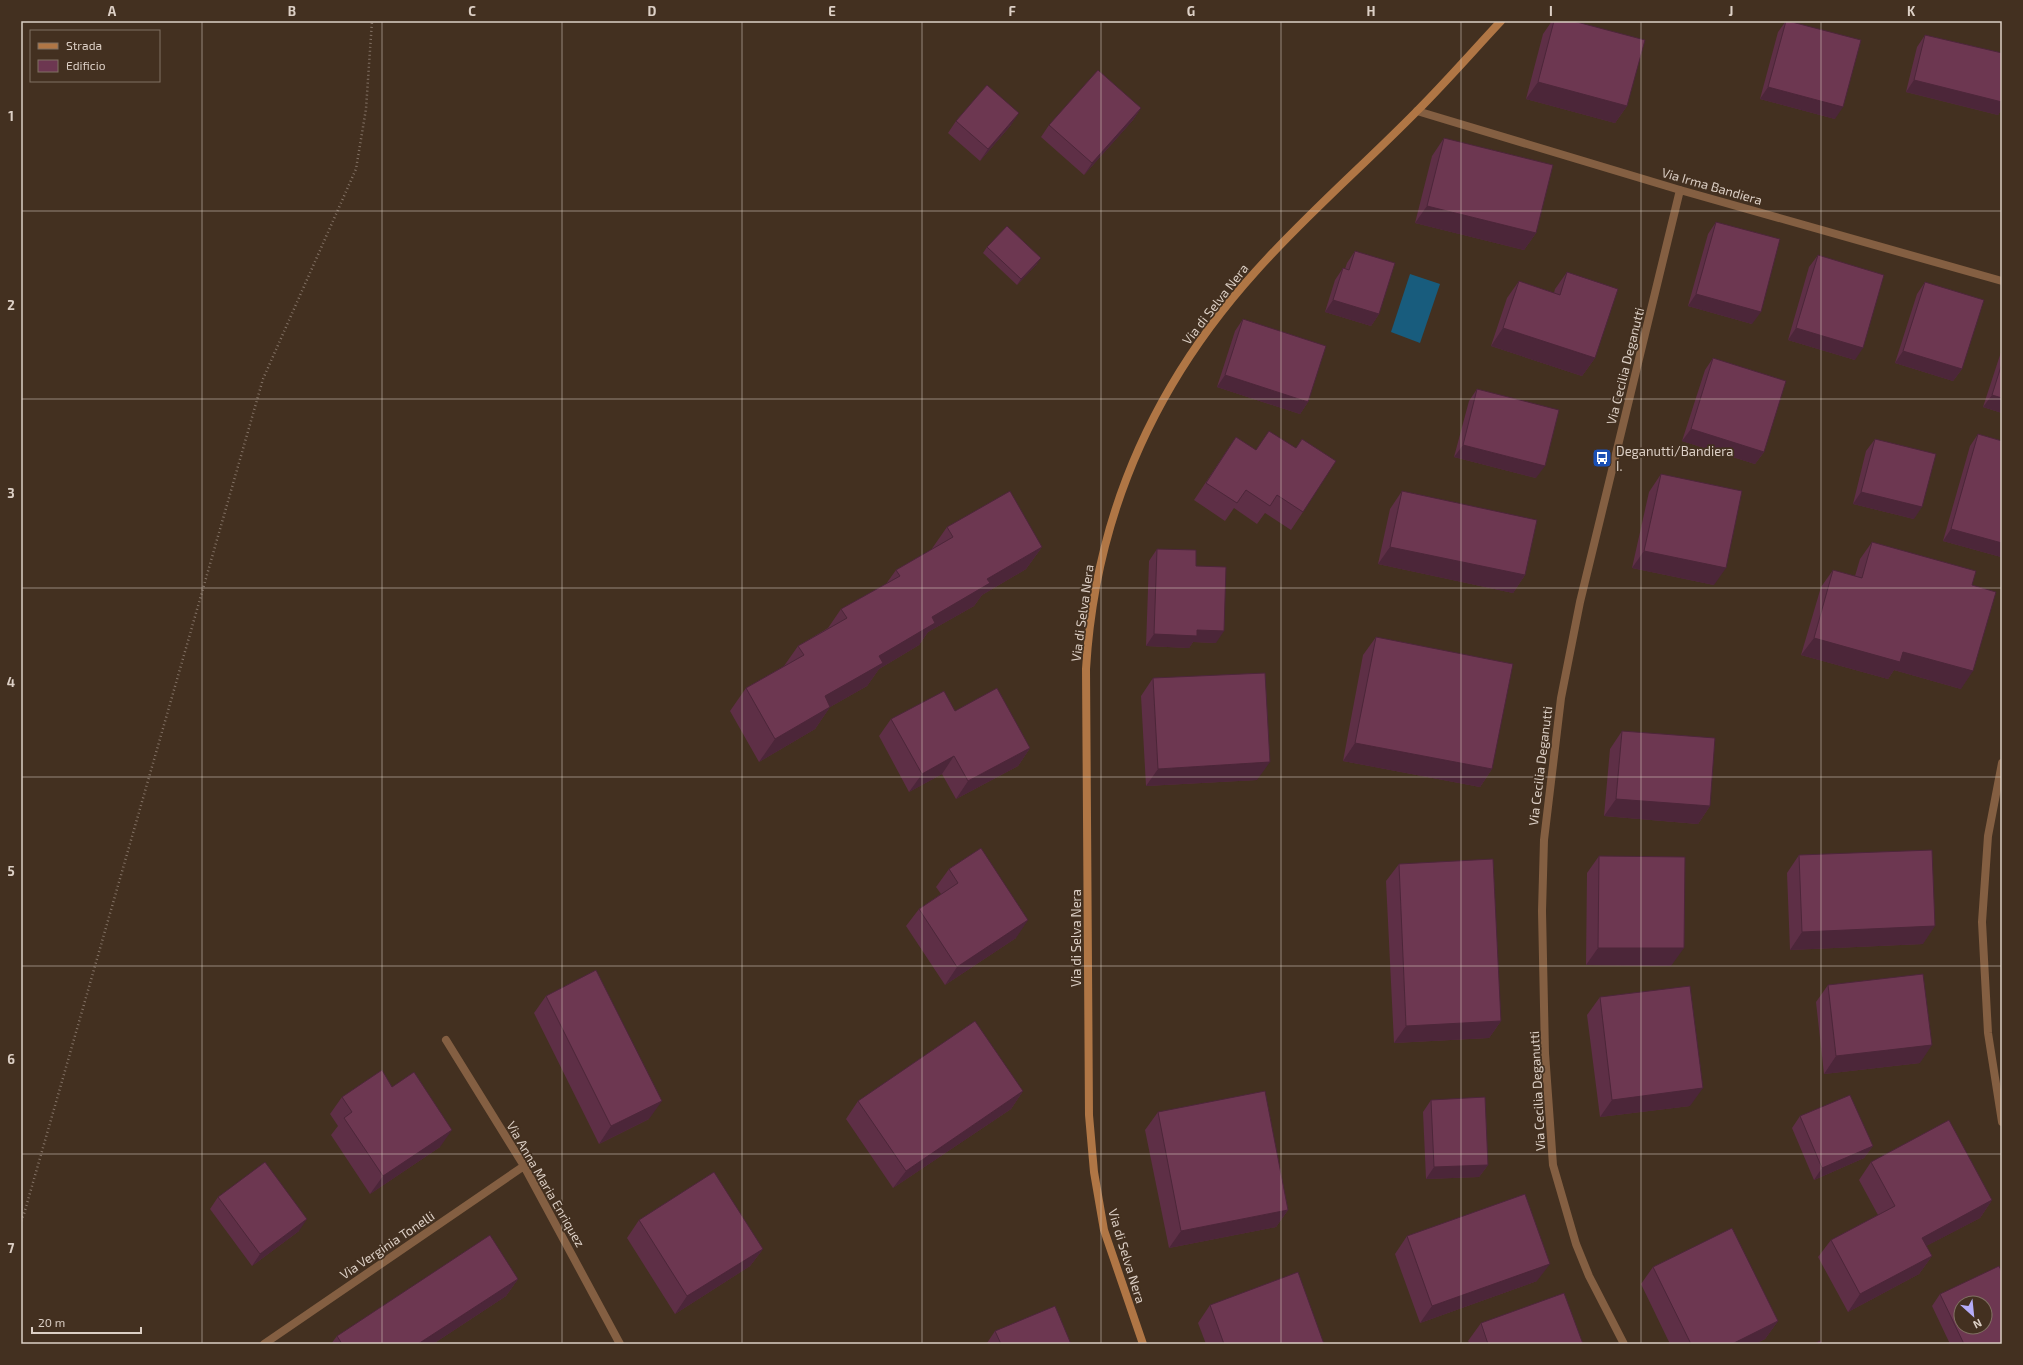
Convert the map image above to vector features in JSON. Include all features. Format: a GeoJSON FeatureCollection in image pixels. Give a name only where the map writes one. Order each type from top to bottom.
{"type":"FeatureCollection","features":[{"type":"Feature","properties":{"kind":"street","name":"Via di Selva Nera"},"geometry":{"type":"LineString","coordinates":[[1143,1344],[1104,1230],[1094,1172],[1089,1115],[1086,669],[1090,623],[1102,555],[1118,496],[1137,450],[1161,402],[1189,357],[1227,305],[1257,270],[1307,218],[1417,111],[1501,21]]}},
{"type":"Feature","properties":{"kind":"street","name":"Via Irma Bandiera"},"geometry":{"type":"LineString","coordinates":[[1417,111],[1680,190],[2002,281]]}},
{"type":"Feature","properties":{"kind":"street","name":"Via Cecilia Deganutti"},"geometry":{"type":"LineString","coordinates":[[1624,1344],[1589,1276],[1576,1244],[1552,1165],[1545,1052],[1542,911],[1544,840],[1561,698],[1580,602],[1680,190]]}},
{"type":"Feature","properties":{"kind":"street"},"geometry":{"type":"LineString","coordinates":[[2002,763],[1988,836],[1982,928],[1988,1034],[2002,1122]]}},
{"type":"Feature","properties":{"kind":"street","name":"Via Anna Maria Enriquez"},"geometry":{"type":"LineString","coordinates":[[446,1040],[524,1166],[620,1344]]}},
{"type":"Feature","properties":{"kind":"street","name":"Via Verginia Tonelli"},"geometry":{"type":"LineString","coordinates":[[264,1344],[524,1166]]}},
{"type":"Feature","properties":{"kind":"path"},"geometry":{"type":"LineString","coordinates":[[21,1221],[27,1207],[263,379],[356,169],[366,109],[372,21]]}},
{"type":"Feature","properties":{"kind":"water"},"geometry":{"type":"Polygon","coordinates":[[[1410,274],[1440,284],[1420,343],[1391,332],[1410,274]]]}},
{"type":"Feature","properties":{"kind":"building"},"geometry":{"type":"Polygon","coordinates":[[[1554,21],[1573,21],[1645,40],[1627,106],[1538,82],[1554,21]]]}},
{"type":"Feature","properties":{"kind":"building"},"geometry":{"type":"Polygon","coordinates":[[[1786,21],[1861,40],[1843,107],[1768,87],[1786,21]]]}},
{"type":"Feature","properties":{"kind":"building"},"geometry":{"type":"Polygon","coordinates":[[[1925,35],[2002,53],[2002,102],[1914,80],[1925,35]]]}},
{"type":"Feature","properties":{"kind":"building"},"geometry":{"type":"Polygon","coordinates":[[[1098,70],[1141,108],[1092,163],[1049,125],[1098,70]]]}},
{"type":"Feature","properties":{"kind":"building"},"geometry":{"type":"Polygon","coordinates":[[[987,85],[1019,113],[988,149],[956,121],[987,85]]]}},
{"type":"Feature","properties":{"kind":"building"},"geometry":{"type":"Polygon","coordinates":[[[1444,138],[1553,165],[1536,233],[1427,206],[1444,138]]]}},
{"type":"Feature","properties":{"kind":"building"},"geometry":{"type":"Polygon","coordinates":[[[1716,222],[1780,239],[1761,312],[1696,294],[1716,222]]]}},
{"type":"Feature","properties":{"kind":"building"},"geometry":{"type":"Polygon","coordinates":[[[1007,226],[1041,258],[1021,279],[987,247],[1007,226]]]}},
{"type":"Feature","properties":{"kind":"building"},"geometry":{"type":"Polygon","coordinates":[[[1355,251],[1395,263],[1379,314],[1333,300],[1343,268],[1349,270],[1355,251]]]}},
{"type":"Feature","properties":{"kind":"building"},"geometry":{"type":"Polygon","coordinates":[[[1818,255],[1884,275],[1863,348],[1796,328],[1818,255]]]}},
{"type":"Feature","properties":{"kind":"building"},"geometry":{"type":"Polygon","coordinates":[[[1567,272],[1618,289],[1595,358],[1503,328],[1519,281],[1560,295],[1567,272]]]}},
{"type":"Feature","properties":{"kind":"building"},"geometry":{"type":"Polygon","coordinates":[[[1925,282],[1984,300],[1962,369],[1903,351],[1925,282]]]}},
{"type":"Feature","properties":{"kind":"building"},"geometry":{"type":"Polygon","coordinates":[[[1243,319],[1326,346],[1308,402],[1225,375],[1243,319]]]}},
{"type":"Feature","properties":{"kind":"building"},"geometry":{"type":"Polygon","coordinates":[[[1713,358],[1786,381],[1764,452],[1691,429],[1713,358]]]}},
{"type":"Feature","properties":{"kind":"building"},"geometry":{"type":"Polygon","coordinates":[[[2002,363],[2002,398],[1992,395],[2002,363]]]}},
{"type":"Feature","properties":{"kind":"building"},"geometry":{"type":"Polygon","coordinates":[[[1477,389],[1559,410],[1545,466],[1463,445],[1477,389]]]}},
{"type":"Feature","properties":{"kind":"building"},"geometry":{"type":"Polygon","coordinates":[[[1269,431],[1296,448],[1302,439],[1336,461],[1303,512],[1277,495],[1270,506],[1246,490],[1237,503],[1206,483],[1236,437],[1256,450],[1269,431]]]}},
{"type":"Feature","properties":{"kind":"building"},"geometry":{"type":"Polygon","coordinates":[[[1978,434],[2002,441],[2002,543],[1951,529],[1978,434]]]}},
{"type":"Feature","properties":{"kind":"building"},"geometry":{"type":"Polygon","coordinates":[[[1875,439],[1936,454],[1922,507],[1861,492],[1875,439]]]}},
{"type":"Feature","properties":{"kind":"building"},"geometry":{"type":"Polygon","coordinates":[[[1661,474],[1742,491],[1726,568],[1644,551],[1661,474]]]}},
{"type":"Feature","properties":{"kind":"building"},"geometry":{"type":"Polygon","coordinates":[[[1010,491],[1042,547],[987,579],[990,583],[932,617],[935,623],[879,656],[883,663],[825,696],[830,707],[775,739],[746,688],[804,655],[798,646],[847,618],[841,609],[900,576],[896,570],[953,537],[947,527],[1010,491]]]}},
{"type":"Feature","properties":{"kind":"building"},"geometry":{"type":"Polygon","coordinates":[[[1402,491],[1537,520],[1525,575],[1390,547],[1402,491]]]}},
{"type":"Feature","properties":{"kind":"building"},"geometry":{"type":"Polygon","coordinates":[[[1872,542],[1976,571],[1972,585],[1996,592],[1973,671],[1903,652],[1900,662],[1814,638],[1833,570],[1862,578],[1872,542]]]}},
{"type":"Feature","properties":{"kind":"building"},"geometry":{"type":"Polygon","coordinates":[[[1157,549],[1196,550],[1196,566],[1226,567],[1224,631],[1197,630],[1197,636],[1154,634],[1157,549]]]}},
{"type":"Feature","properties":{"kind":"building"},"geometry":{"type":"Polygon","coordinates":[[[1376,637],[1513,664],[1492,769],[1355,743],[1376,637]]]}},
{"type":"Feature","properties":{"kind":"building"},"geometry":{"type":"Polygon","coordinates":[[[1265,673],[1270,762],[1158,769],[1153,678],[1265,673]]]}},
{"type":"Feature","properties":{"kind":"building"},"geometry":{"type":"Polygon","coordinates":[[[997,688],[1030,748],[968,781],[954,756],[922,774],[891,719],[944,691],[955,711],[997,688]]]}},
{"type":"Feature","properties":{"kind":"building"},"geometry":{"type":"Polygon","coordinates":[[[1622,731],[1715,738],[1710,806],[1616,799],[1622,731]]]}},
{"type":"Feature","properties":{"kind":"building"},"geometry":{"type":"Polygon","coordinates":[[[981,848],[1028,920],[957,967],[919,909],[958,883],[949,869],[981,848]]]}},
{"type":"Feature","properties":{"kind":"building"},"geometry":{"type":"Polygon","coordinates":[[[1932,850],[1935,926],[1802,932],[1799,855],[1932,850]]]}},
{"type":"Feature","properties":{"kind":"building"},"geometry":{"type":"Polygon","coordinates":[[[1599,856],[1685,857],[1684,948],[1598,948],[1599,856]]]}},
{"type":"Feature","properties":{"kind":"building"},"geometry":{"type":"Polygon","coordinates":[[[1493,859],[1501,1021],[1406,1026],[1399,864],[1493,859]]]}},
{"type":"Feature","properties":{"kind":"building"},"geometry":{"type":"Polygon","coordinates":[[[596,970],[662,1101],[611,1126],[546,996],[596,970]]]}},
{"type":"Feature","properties":{"kind":"building"},"geometry":{"type":"Polygon","coordinates":[[[1923,974],[1932,1045],[1836,1056],[1828,985],[1923,974]]]}},
{"type":"Feature","properties":{"kind":"building"},"geometry":{"type":"Polygon","coordinates":[[[1690,986],[1703,1088],[1612,1100],[1600,997],[1690,986]]]}},
{"type":"Feature","properties":{"kind":"building"},"geometry":{"type":"Polygon","coordinates":[[[975,1021],[1023,1091],[906,1171],[858,1101],[975,1021]]]}},
{"type":"Feature","properties":{"kind":"building"},"geometry":{"type":"Polygon","coordinates":[[[382,1070],[392,1087],[414,1072],[452,1130],[383,1176],[344,1118],[352,1112],[342,1097],[382,1070]]]}},
{"type":"Feature","properties":{"kind":"building"},"geometry":{"type":"Polygon","coordinates":[[[1265,1091],[1288,1210],[1181,1231],[1158,1112],[1265,1091]]]}},
{"type":"Feature","properties":{"kind":"building"},"geometry":{"type":"Polygon","coordinates":[[[1850,1095],[1873,1146],[1822,1168],[1800,1116],[1850,1095]]]}},
{"type":"Feature","properties":{"kind":"building"},"geometry":{"type":"Polygon","coordinates":[[[1485,1097],[1488,1165],[1434,1167],[1431,1100],[1485,1097]]]}},
{"type":"Feature","properties":{"kind":"building"},"geometry":{"type":"Polygon","coordinates":[[[1949,1120],[1992,1200],[1922,1238],[1932,1256],[1860,1294],[1831,1240],[1895,1206],[1871,1162],[1949,1120]]]}},
{"type":"Feature","properties":{"kind":"building"},"geometry":{"type":"Polygon","coordinates":[[[265,1162],[307,1219],[260,1254],[218,1197],[265,1162]]]}},
{"type":"Feature","properties":{"kind":"building"},"geometry":{"type":"Polygon","coordinates":[[[714,1172],[763,1249],[687,1296],[639,1220],[714,1172]]]}},
{"type":"Feature","properties":{"kind":"building"},"geometry":{"type":"Polygon","coordinates":[[[1525,1194],[1550,1264],[1432,1306],[1407,1236],[1525,1194]]]}},
{"type":"Feature","properties":{"kind":"building"},"geometry":{"type":"Polygon","coordinates":[[[1732,1228],[1778,1321],[1732,1344],[1691,1344],[1653,1267],[1732,1228]]]}},
{"type":"Feature","properties":{"kind":"building"},"geometry":{"type":"Polygon","coordinates":[[[490,1235],[518,1279],[418,1344],[342,1344],[337,1336],[490,1235]]]}},
{"type":"Feature","properties":{"kind":"building"},"geometry":{"type":"Polygon","coordinates":[[[1999,1266],[2002,1272],[2002,1344],[1964,1344],[1960,1335],[1993,1335],[1993,1295],[1953,1295],[1953,1321],[1940,1294],[1999,1266]]]}},
{"type":"Feature","properties":{"kind":"building"},"geometry":{"type":"Polygon","coordinates":[[[1298,1272],[1324,1344],[1224,1344],[1210,1305],[1298,1272]]]}},
{"type":"Feature","properties":{"kind":"building"},"geometry":{"type":"Polygon","coordinates":[[[1564,1293],[1583,1344],[1488,1344],[1481,1323],[1564,1293]]]}},
{"type":"Feature","properties":{"kind":"building"},"geometry":{"type":"Polygon","coordinates":[[[1055,1306],[1071,1344],[1001,1344],[995,1331],[1055,1306]]]}},
{"type":"Feature","properties":{"kind":"building"},"geometry":{"type":"Polygon","coordinates":[[[1820,1341],[1822,1344],[1814,1344],[1820,1341]]]}},
{"type":"Feature","properties":{"kind":"place","name":"Deganutti/Bandiera I."},"geometry":{"type":"Point","coordinates":[1602,458]}}]}
